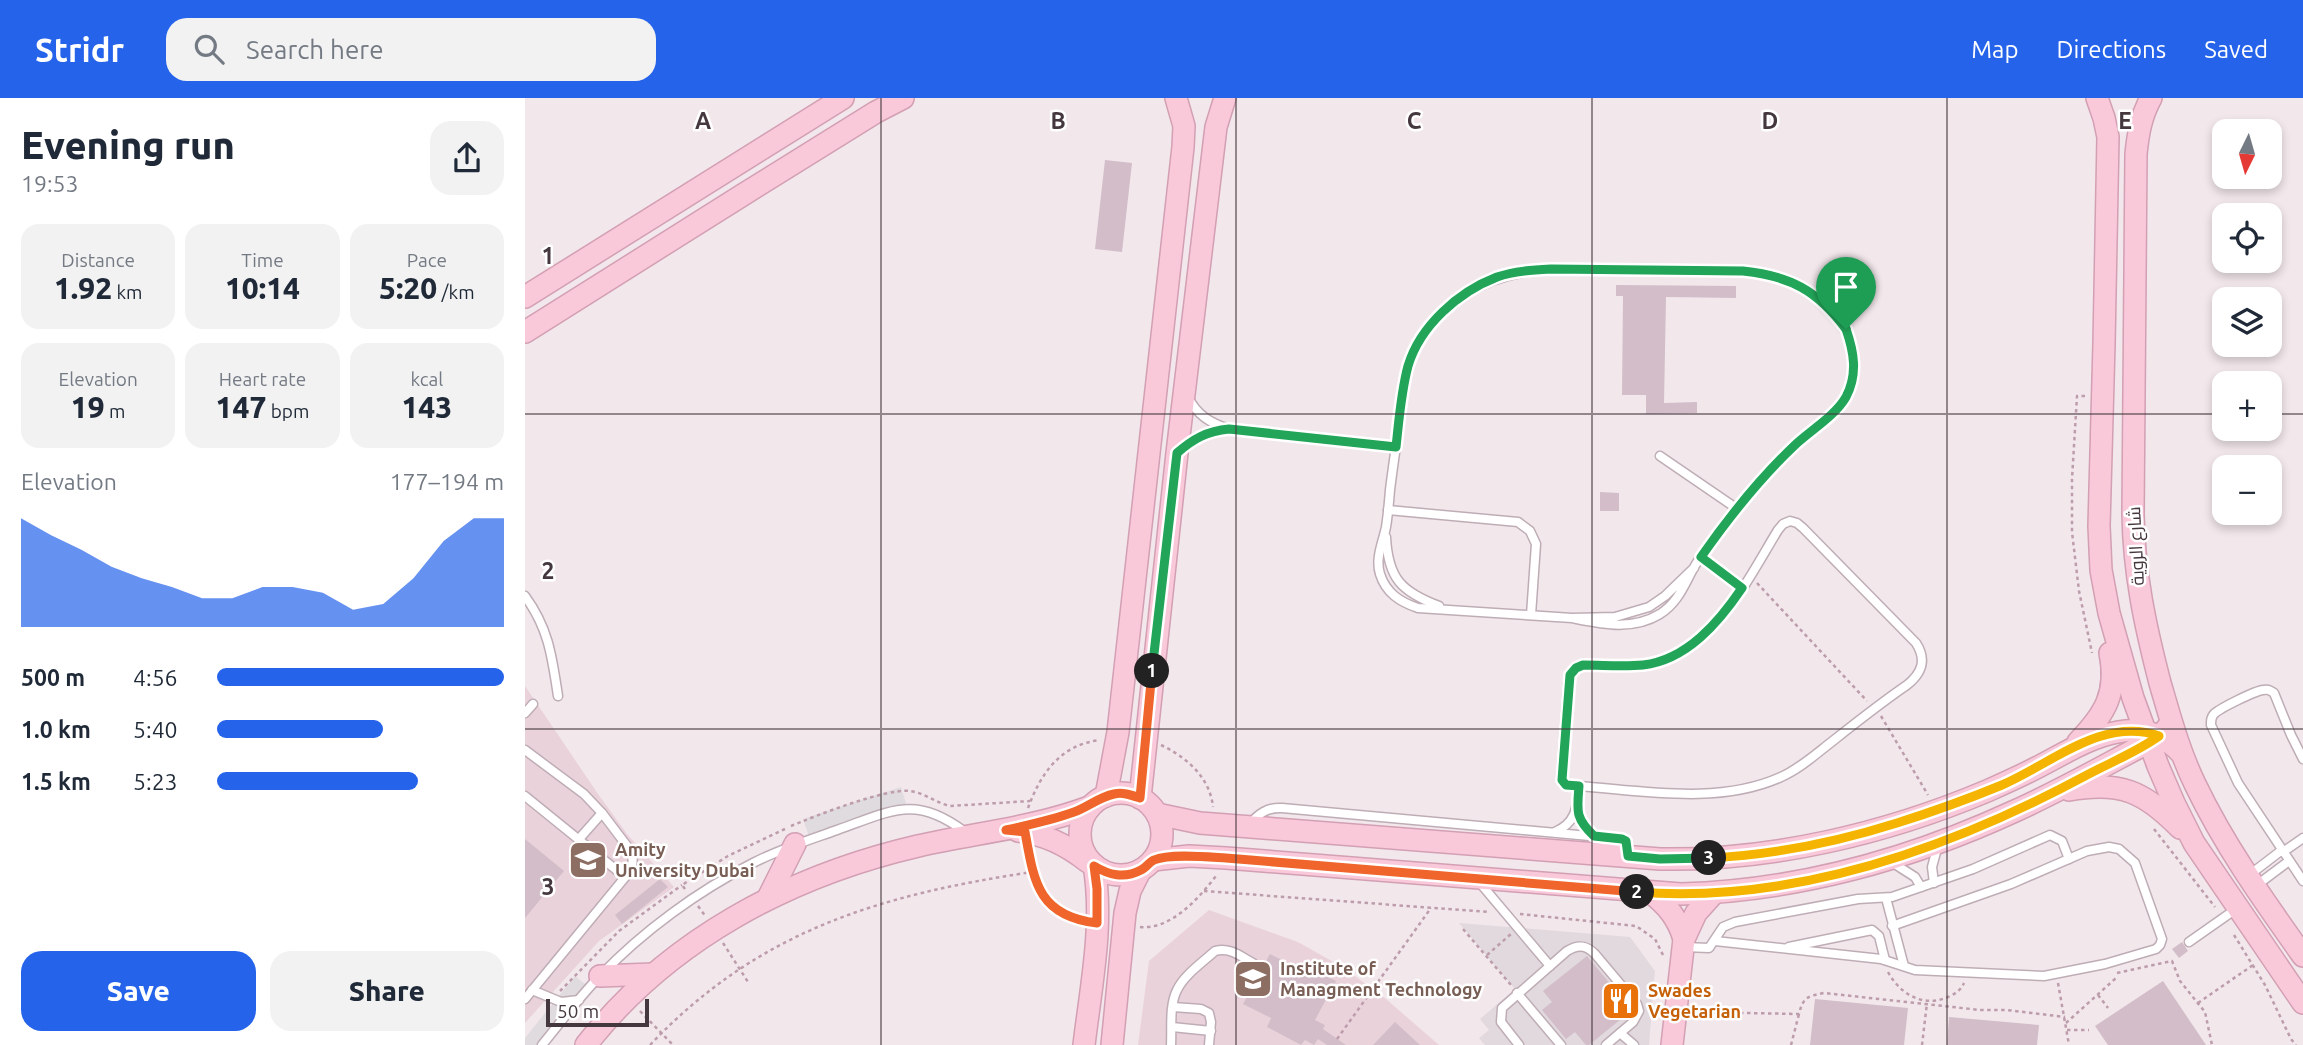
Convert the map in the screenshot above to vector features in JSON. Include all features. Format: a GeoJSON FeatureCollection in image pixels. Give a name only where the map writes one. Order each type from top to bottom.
{"type":"FeatureCollection","features":[{"type":"Feature","properties":{"kind":"street"},"geometry":{"type":"LineString","coordinates":[[525,297],[843,98]]}},
{"type":"Feature","properties":{"kind":"street"},"geometry":{"type":"LineString","coordinates":[[525,332],[876,112],[903,98]]}},
{"type":"Feature","properties":{"kind":"street"},"geometry":{"type":"LineString","coordinates":[[1084,1045],[1097,923],[1097,889],[1079,834],[1082,820],[1097,801],[1118,732],[1183,147],[1184,126],[1176,98]]}},
{"type":"Feature","properties":{"kind":"street"},"geometry":{"type":"LineString","coordinates":[[1140,798],[1177,453],[1216,128],[1225,98]]}},
{"type":"Feature","properties":{"kind":"street","name":"شارع الروية"},"geometry":{"type":"LineString","coordinates":[[2097,98],[2104,118],[2108,155],[2099,526],[2101,570],[2109,613],[2133,698],[2156,733],[2181,752],[2196,786],[2251,882],[2303,956]]}},
{"type":"Feature","properties":{"kind":"street","name":"شارع الروية"},"geometry":{"type":"LineString","coordinates":[[2151,98],[2142,118],[2136,154],[2133,546],[2156,733]]}},
{"type":"Feature","properties":{"kind":"street"},"geometry":{"type":"LineString","coordinates":[[2071,749],[2096,723],[2110,696],[2113,669],[2105,630],[2109,613]]}},
{"type":"Feature","properties":{"kind":"street"},"geometry":{"type":"LineString","coordinates":[[1157,814],[1178,820],[1246,827],[1660,859],[1712,858],[1802,846],[1893,824],[1962,801],[2005,783],[2094,738],[2119,731],[2156,733]]}},
{"type":"Feature","properties":{"kind":"street"},"geometry":{"type":"LineString","coordinates":[[1019,829],[1059,842],[1104,872],[1116,875],[1128,875],[1147,865],[1189,856],[1651,893],[1714,893],[1796,882],[1888,860],[1938,843],[2053,793],[2156,733]]}},
{"type":"Feature","properties":{"kind":"street"},"geometry":{"type":"LineString","coordinates":[[2156,733],[2174,803],[2231,913],[2303,1003]]}},
{"type":"Feature","properties":{"kind":"street"},"geometry":{"type":"LineString","coordinates":[[2053,793],[2095,786],[2126,789],[2160,808],[2194,843]]}},
{"type":"Feature","properties":{"kind":"street"},"geometry":{"type":"LineString","coordinates":[[586,1045],[627,998],[653,974],[714,929],[768,898],[815,877],[866,860],[918,846],[1019,829],[1058,818],[1118,793],[1140,798],[1150,805],[1161,825],[1162,838],[1159,850],[1130,891],[1112,1045]]}},
{"type":"Feature","properties":{"kind":"street"},"geometry":{"type":"LineString","coordinates":[[768,898],[795,844]]}},
{"type":"Feature","properties":{"kind":"street"},"geometry":{"type":"LineString","coordinates":[[1796,882],[1796,860],[1802,846]]}},
{"type":"Feature","properties":{"kind":"street"},"geometry":{"type":"LineString","coordinates":[[1651,893],[1673,912],[1680,925],[1684,943]]}},
{"type":"Feature","properties":{"kind":"street"},"geometry":{"type":"LineString","coordinates":[[1672,1045],[1684,943],[1696,913],[1714,893]]}},
{"type":"Feature","properties":{"kind":"street"},"geometry":{"type":"LineString","coordinates":[[600,976],[653,974]]}},
{"type":"Feature","properties":{"kind":"lane"},"geometry":{"type":"LineString","coordinates":[[1551,269],[1767,273],[1791,281],[1812,293],[1831,309],[1846,329],[1854,352],[1854,375],[1845,398],[1788,452],[1736,508],[1701,557],[1681,594],[1671,605],[1646,621],[1617,626],[1572,618],[1418,608],[1393,595],[1384,584],[1379,571],[1378,558],[1388,510],[1408,365],[1419,342],[1433,322],[1452,304],[1486,283],[1524,271],[1551,269]]}},
{"type":"Feature","properties":{"kind":"lane"},"geometry":{"type":"LineString","coordinates":[[1185,387],[1189,399],[1205,419],[1229,429]]}},
{"type":"Feature","properties":{"kind":"lane"},"geometry":{"type":"LineString","coordinates":[[1177,453],[1195,438],[1217,430],[1229,429],[1396,447]]}},
{"type":"Feature","properties":{"kind":"lane"},"geometry":{"type":"LineString","coordinates":[[1660,456],[1736,508]]}},
{"type":"Feature","properties":{"kind":"lane"},"geometry":{"type":"LineString","coordinates":[[1388,510],[1518,522],[1530,531],[1536,544],[1531,615]]}},
{"type":"Feature","properties":{"kind":"lane"},"geometry":{"type":"LineString","coordinates":[[1797,523],[1922,652],[1920,673],[1801,765],[1761,784],[1697,793],[1579,786],[1566,785],[1562,780],[1570,675],[1583,665],[1644,665],[1678,653],[1718,622],[1783,524],[1797,523]]}},
{"type":"Feature","properties":{"kind":"lane"},"geometry":{"type":"LineString","coordinates":[[1385,527],[1388,559],[1399,583],[1419,598],[1444,608]]}},
{"type":"Feature","properties":{"kind":"lane"},"geometry":{"type":"LineString","coordinates":[[1701,557],[1742,588]]}},
{"type":"Feature","properties":{"kind":"lane"},"geometry":{"type":"LineString","coordinates":[[525,596],[544,626],[550,643],[558,696]]}},
{"type":"Feature","properties":{"kind":"lane"},"geometry":{"type":"LineString","coordinates":[[2303,759],[2274,693],[2269,690],[2264,689],[2249,696],[2215,713],[2211,718],[2211,725],[2238,783],[2303,881]]}},
{"type":"Feature","properties":{"kind":"lane"},"geometry":{"type":"LineString","coordinates":[[525,713],[533,704]]}},
{"type":"Feature","properties":{"kind":"lane"},"geometry":{"type":"LineString","coordinates":[[525,750],[574,786],[602,813],[632,853],[633,862],[631,870],[525,999]]}},
{"type":"Feature","properties":{"kind":"lane"},"geometry":{"type":"LineString","coordinates":[[1554,833],[1567,825],[1577,814],[1579,786]]}},
{"type":"Feature","properties":{"kind":"lane"},"geometry":{"type":"LineString","coordinates":[[525,796],[625,877]]}},
{"type":"Feature","properties":{"kind":"lane"},"geometry":{"type":"LineString","coordinates":[[542,1045],[600,976],[655,927],[693,899],[754,862],[795,844],[903,808],[917,808],[938,814],[971,836]]}},
{"type":"Feature","properties":{"kind":"lane"},"geometry":{"type":"LineString","coordinates":[[1246,827],[1262,812],[1275,808],[1622,839],[1628,846],[1628,856]]}},
{"type":"Feature","properties":{"kind":"lane"},"geometry":{"type":"LineString","coordinates":[[579,839],[602,813]]}},
{"type":"Feature","properties":{"kind":"lane"},"geometry":{"type":"LineString","coordinates":[[1577,814],[1594,836]]}},
{"type":"Feature","properties":{"kind":"lane"},"geometry":{"type":"LineString","coordinates":[[1684,943],[1709,948],[1723,927],[1735,922],[1858,900],[1886,898],[1973,869],[2050,835],[2062,841],[2069,859]]}},
{"type":"Feature","properties":{"kind":"lane"},"geometry":{"type":"LineString","coordinates":[[2251,882],[2282,851],[2303,838]]}},
{"type":"Feature","properties":{"kind":"lane"},"geometry":{"type":"LineString","coordinates":[[1934,883],[1932,867],[1938,843]]}},
{"type":"Feature","properties":{"kind":"lane"},"geometry":{"type":"LineString","coordinates":[[1715,941],[1883,960],[1915,970],[2044,976],[2156,949],[2162,939],[2135,863],[2119,849],[2109,847],[2087,851],[2011,884],[1892,926]]}},
{"type":"Feature","properties":{"kind":"lane"},"geometry":{"type":"LineString","coordinates":[[1888,860],[1912,875],[1921,887]]}},
{"type":"Feature","properties":{"kind":"lane"},"geometry":{"type":"LineString","coordinates":[[2251,882],[2289,861]]}},
{"type":"Feature","properties":{"kind":"lane"},"geometry":{"type":"LineString","coordinates":[[1476,878],[1550,965]]}},
{"type":"Feature","properties":{"kind":"lane"},"geometry":{"type":"LineString","coordinates":[[1886,898],[1904,966]]}},
{"type":"Feature","properties":{"kind":"lane"},"geometry":{"type":"LineString","coordinates":[[2189,942],[2231,913]]}},
{"type":"Feature","properties":{"kind":"lane"},"geometry":{"type":"LineString","coordinates":[[1782,948],[1872,930],[1879,936],[1883,960]]}},
{"type":"Feature","properties":{"kind":"lane"},"geometry":{"type":"LineString","coordinates":[[1519,1045],[1501,1022],[1502,1008],[1550,965],[1574,947],[1582,946],[1590,948],[1637,1004],[1639,1011],[1637,1017],[1606,1045]]}},
{"type":"Feature","properties":{"kind":"lane"},"geometry":{"type":"LineString","coordinates":[[1171,1045],[1173,1007],[1176,991],[1181,983],[1215,951],[1228,949],[1252,963]]}},
{"type":"Feature","properties":{"kind":"lane"},"geometry":{"type":"LineString","coordinates":[[532,990],[561,1002],[579,1000]]}},
{"type":"Feature","properties":{"kind":"lane"},"geometry":{"type":"LineString","coordinates":[[1517,993],[1561,1045]]}},
{"type":"Feature","properties":{"kind":"lane"},"geometry":{"type":"LineString","coordinates":[[1173,1007],[1205,1010],[1211,1017],[1209,1045]]}},
{"type":"Feature","properties":{"kind":"lane"},"geometry":{"type":"LineString","coordinates":[[1172,1027],[1211,1031]]}},
{"type":"Feature","properties":{"kind":"lane"},"geometry":{"type":"LineString","coordinates":[[1620,1033],[1634,1045]]}},
{"type":"Feature","properties":{"kind":"path"},"geometry":{"type":"LineString","coordinates":[[2093,655],[2075,566],[2072,479],[2077,396],[2103,396]]}},
{"type":"Feature","properties":{"kind":"path"},"geometry":{"type":"LineString","coordinates":[[1097,923],[1080,921],[1062,913],[1042,895],[1019,829],[1035,789],[1053,764],[1079,745],[1107,740],[1108,731],[1118,732]]}},
{"type":"Feature","properties":{"kind":"path"},"geometry":{"type":"LineString","coordinates":[[1145,741],[1159,744],[1181,755],[1194,768],[1204,780],[1214,811],[1222,812],[1220,824]]}},
{"type":"Feature","properties":{"kind":"path"},"geometry":{"type":"LineString","coordinates":[[1928,795],[1937,791]]}},
{"type":"Feature","properties":{"kind":"path"},"geometry":{"type":"LineString","coordinates":[[2150,824],[2231,913],[2253,965],[2296,1045]]}},
{"type":"Feature","properties":{"kind":"path"},"geometry":{"type":"LineString","coordinates":[[1124,925],[1149,927],[1168,921],[1204,891],[1226,858]]}},
{"type":"Feature","properties":{"kind":"path"},"geometry":{"type":"LineString","coordinates":[[650,1045],[686,1010],[739,968],[780,944],[823,924],[872,906],[930,890],[1032,872]]}},
{"type":"Feature","properties":{"kind":"path"},"geometry":{"type":"LineString","coordinates":[[552,1000],[619,931],[682,886]]}},
{"type":"Feature","properties":{"kind":"path"},"geometry":{"type":"LineString","coordinates":[[1204,891],[1505,913],[1636,926],[1659,943],[1664,962]]}},
{"type":"Feature","properties":{"kind":"path"},"geometry":{"type":"LineString","coordinates":[[1337,1039],[1431,908]]}},
{"type":"Feature","properties":{"kind":"path"},"geometry":{"type":"LineString","coordinates":[[1487,955],[1518,928]]}},
{"type":"Feature","properties":{"kind":"path"},"geometry":{"type":"LineString","coordinates":[[1463,929],[1517,993]]}},
{"type":"Feature","properties":{"kind":"path"},"geometry":{"type":"LineString","coordinates":[[1883,960],[1894,982],[1903,992],[1927,1002],[1951,996],[1962,988],[1968,973]]}},
{"type":"Feature","properties":{"kind":"path"},"geometry":{"type":"LineString","coordinates":[[2109,975],[2172,961],[2181,981],[2205,1012],[2212,1045]]}},
{"type":"Feature","properties":{"kind":"path"},"geometry":{"type":"LineString","coordinates":[[2198,1003],[2253,965]]}},
{"type":"Feature","properties":{"kind":"path"},"geometry":{"type":"LineString","coordinates":[[2056,975],[2069,1045]]}},
{"type":"Feature","properties":{"kind":"path"},"geometry":{"type":"LineString","coordinates":[[2066,1023],[2116,978]]}},
{"type":"Feature","properties":{"kind":"path"},"geometry":{"type":"LineString","coordinates":[[1791,1045],[1801,1003],[1810,995],[1824,993],[2065,1017]]}},
{"type":"Feature","properties":{"kind":"path"},"geometry":{"type":"LineString","coordinates":[[2098,995],[2108,1008]]}},
{"type":"Feature","properties":{"kind":"path"},"geometry":{"type":"LineString","coordinates":[[627,998],[672,1044]]}},
{"type":"Feature","properties":{"kind":"path"},"geometry":{"type":"LineString","coordinates":[[1922,1045],[1927,1002]]}},
{"type":"Feature","properties":{"kind":"path"},"geometry":{"type":"LineString","coordinates":[[1676,1012],[1799,1014]]}},
{"type":"Feature","properties":{"kind":"path"},"geometry":{"type":"LineString","coordinates":[[2067,1030],[2089,1030]]}},
{"type":"Feature","properties":{"kind":"shaded area","name":"Amity University Dubai"},"geometry":{"type":"Polygon","coordinates":[[[525,686],[627,834],[674,887],[599,941],[525,1023],[525,686]]]}},
{"type":"Feature","properties":{"kind":"shaded area"},"geometry":{"type":"Polygon","coordinates":[[[901,787],[908,810],[811,842],[803,819],[901,787]]]}},
{"type":"Feature","properties":{"kind":"shaded area","name":"Institute of Managment Technology"},"geometry":{"type":"Polygon","coordinates":[[[1209,910],[1298,942],[1344,968],[1386,999],[1439,1045],[1138,1045],[1149,961],[1209,910]]]}},
{"type":"Feature","properties":{"kind":"shaded area"},"geometry":{"type":"Polygon","coordinates":[[[1459,923],[1630,937],[1655,971],[1649,1045],[1485,1045],[1479,1038],[1489,1030],[1480,1019],[1515,989],[1459,923]]]}},
{"type":"Feature","properties":{"kind":"shaded area"},"geometry":{"type":"Polygon","coordinates":[[[575,976],[592,990],[547,1045],[525,1045],[525,1038],[575,976]]]}},
{"type":"Feature","properties":{"kind":"building"},"geometry":{"type":"Polygon","coordinates":[[[1105,160],[1132,163],[1122,252],[1095,249],[1105,160]]]}},
{"type":"Feature","properties":{"kind":"building"},"geometry":{"type":"Polygon","coordinates":[[[1616,285],[1736,286],[1736,298],[1666,297],[1664,403],[1697,402],[1697,413],[1646,414],[1646,395],[1622,395],[1623,296],[1616,296],[1616,285]]]}},
{"type":"Feature","properties":{"kind":"building"},"geometry":{"type":"Polygon","coordinates":[[[1600,492],[1619,493],[1619,511],[1600,511],[1600,492]]]}},
{"type":"Feature","properties":{"kind":"building","name":"Amity University Dubai"},"geometry":{"type":"Polygon","coordinates":[[[525,839],[564,871],[525,918],[525,839]]]}},
{"type":"Feature","properties":{"kind":"building"},"geometry":{"type":"Polygon","coordinates":[[[660,879],[668,887],[622,924],[615,915],[660,879]]]}},
{"type":"Feature","properties":{"kind":"building"},"geometry":{"type":"Polygon","coordinates":[[[2182,942],[2188,951],[2179,958],[2172,949],[2182,942]]]}},
{"type":"Feature","properties":{"kind":"building"},"geometry":{"type":"Polygon","coordinates":[[[1270,954],[1299,969],[1302,963],[1336,981],[1315,1020],[1325,1025],[1323,1029],[1346,1045],[1327,1045],[1318,1039],[1314,1045],[1305,1040],[1301,1045],[1267,1027],[1271,1018],[1243,1004],[1270,954]]]}},
{"type":"Feature","properties":{"kind":"building"},"geometry":{"type":"Polygon","coordinates":[[[1587,956],[1632,1010],[1589,1045],[1575,1032],[1566,1039],[1542,1010],[1552,1002],[1543,991],[1587,956]]]}},
{"type":"Feature","properties":{"kind":"building"},"geometry":{"type":"Polygon","coordinates":[[[2163,981],[2206,1045],[2108,1045],[2095,1026],[2163,981]]]}},
{"type":"Feature","properties":{"kind":"building"},"geometry":{"type":"Polygon","coordinates":[[[1815,999],[1908,1008],[1904,1045],[1810,1045],[1815,999]]]}},
{"type":"Feature","properties":{"kind":"building"},"geometry":{"type":"Polygon","coordinates":[[[1949,1017],[2039,1025],[2037,1045],[1947,1045],[1949,1017]]]}},
{"type":"Feature","properties":{"kind":"building"},"geometry":{"type":"Polygon","coordinates":[[[1395,1022],[1420,1045],[1373,1045],[1395,1022]]]}},
{"type":"Feature","properties":{"kind":"place","name":"Amity University Dubai"},"geometry":{"type":"Point","coordinates":[588,860]}},
{"type":"Feature","properties":{"kind":"place","name":"Institute of Managment Technology"},"geometry":{"type":"Point","coordinates":[1253,979]}},
{"type":"Feature","properties":{"kind":"place","name":"Swades Vegetarian"},"geometry":{"type":"Point","coordinates":[1621,1001]}},
{"type":"Feature","properties":{"kind":"route"},"geometry":{"type":"LineString","coordinates":[[1551,269],[1767,273],[1791,281],[1812,293],[1831,309],[1846,329],[1854,352],[1854,375],[1845,398],[1765,475],[1736,508],[1701,557],[1742,588],[1718,622],[1678,653],[1661,661],[1644,665],[1583,665],[1570,675],[1562,780],[1566,785],[1579,786],[1577,814],[1584,826],[1594,836],[1626,841],[1628,856],[1691,859],[1753,854],[1847,836],[1937,810],[2005,783],[2107,734],[2133,730],[2159,736],[2053,793],[1977,828],[1888,860],[1772,886],[1714,893],[1651,893],[1189,856],[1153,860],[1140,871],[1128,875],[1104,872],[1094,866],[1097,923],[1080,921],[1062,913],[1042,895],[1032,872],[1025,832],[1006,830],[1058,818],[1118,793],[1140,798],[1177,453],[1185,445],[1206,433],[1229,429],[1396,447],[1408,365],[1433,322],[1473,289],[1498,277],[1524,271],[1551,269]]}}]}
